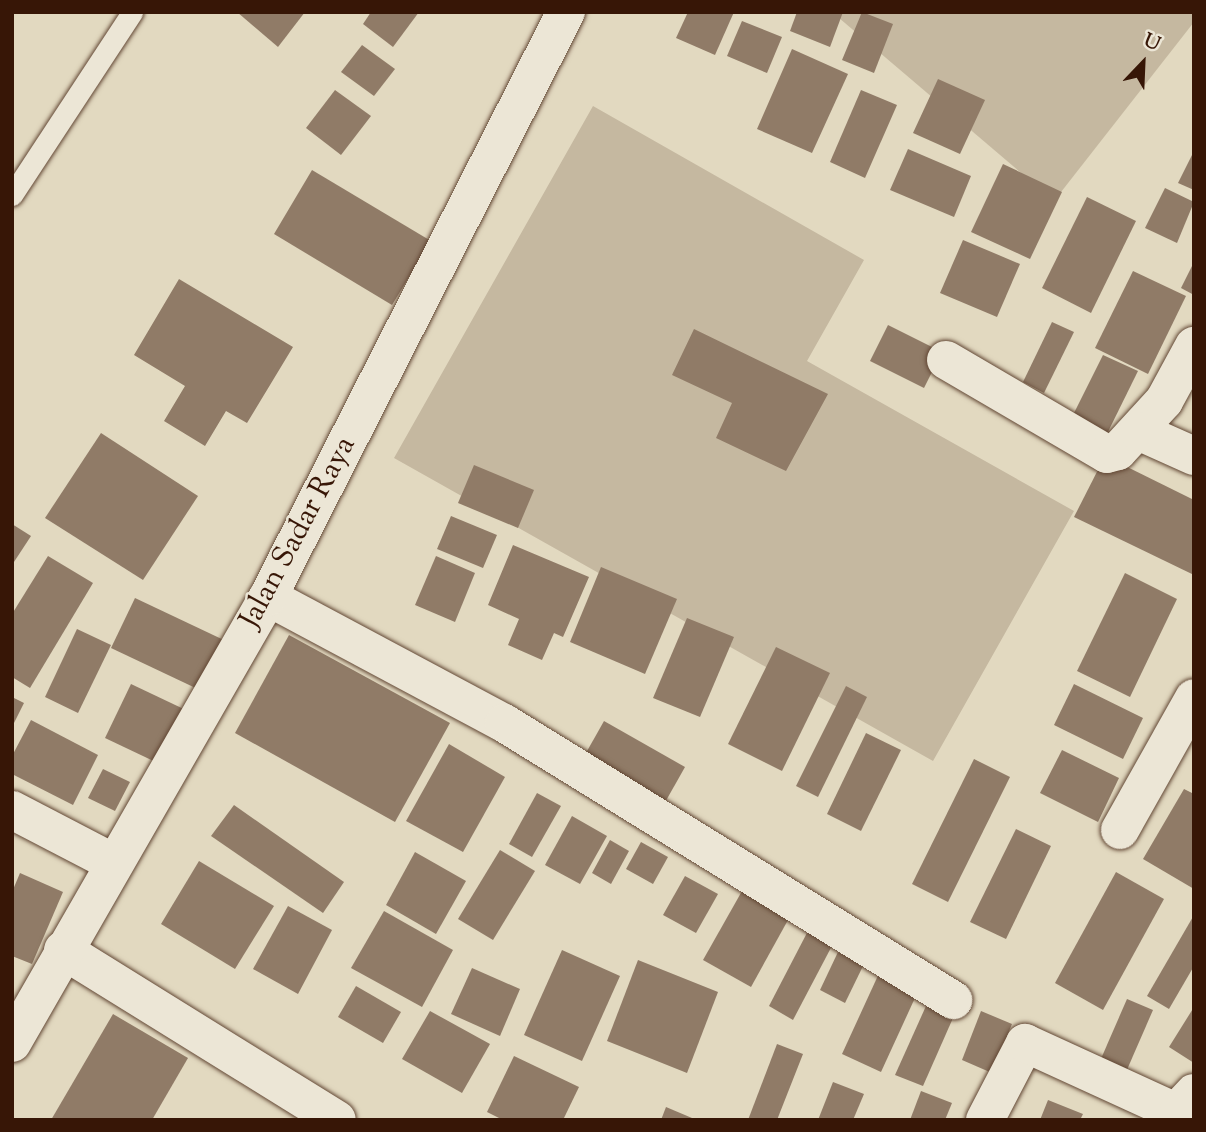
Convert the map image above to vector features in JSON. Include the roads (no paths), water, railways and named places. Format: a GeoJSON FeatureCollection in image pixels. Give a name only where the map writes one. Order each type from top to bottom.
{"type":"FeatureCollection","features":[{"type":"Feature","properties":{"kind":"street","name":"Jalan Sadar Raya"},"geometry":{"type":"LineString","coordinates":[[12,1043],[112,862],[268,597],[566,12]]}},
{"type":"Feature","properties":{"kind":"street"},"geometry":{"type":"LineString","coordinates":[[946,360],[1096,452],[1118,451],[1164,401],[1194,346]]}},
{"type":"Feature","properties":{"kind":"street"},"geometry":{"type":"LineString","coordinates":[[1138,430],[1194,456]]}},
{"type":"Feature","properties":{"kind":"street"},"geometry":{"type":"LineString","coordinates":[[268,597],[504,723],[953,1000]]}},
{"type":"Feature","properties":{"kind":"street"},"geometry":{"type":"LineString","coordinates":[[1120,830],[1194,698]]}},
{"type":"Feature","properties":{"kind":"street"},"geometry":{"type":"LineString","coordinates":[[12,810],[112,862]]}},
{"type":"Feature","properties":{"kind":"street"},"geometry":{"type":"LineString","coordinates":[[63,950],[337,1120]]}},
{"type":"Feature","properties":{"kind":"street"},"geometry":{"type":"LineString","coordinates":[[985,1120],[1025,1043],[1169,1109],[1179,1109],[1194,1093]]}},
{"type":"Feature","properties":{"kind":"lane"},"geometry":{"type":"LineString","coordinates":[[12,195],[132,12]]}}]}
